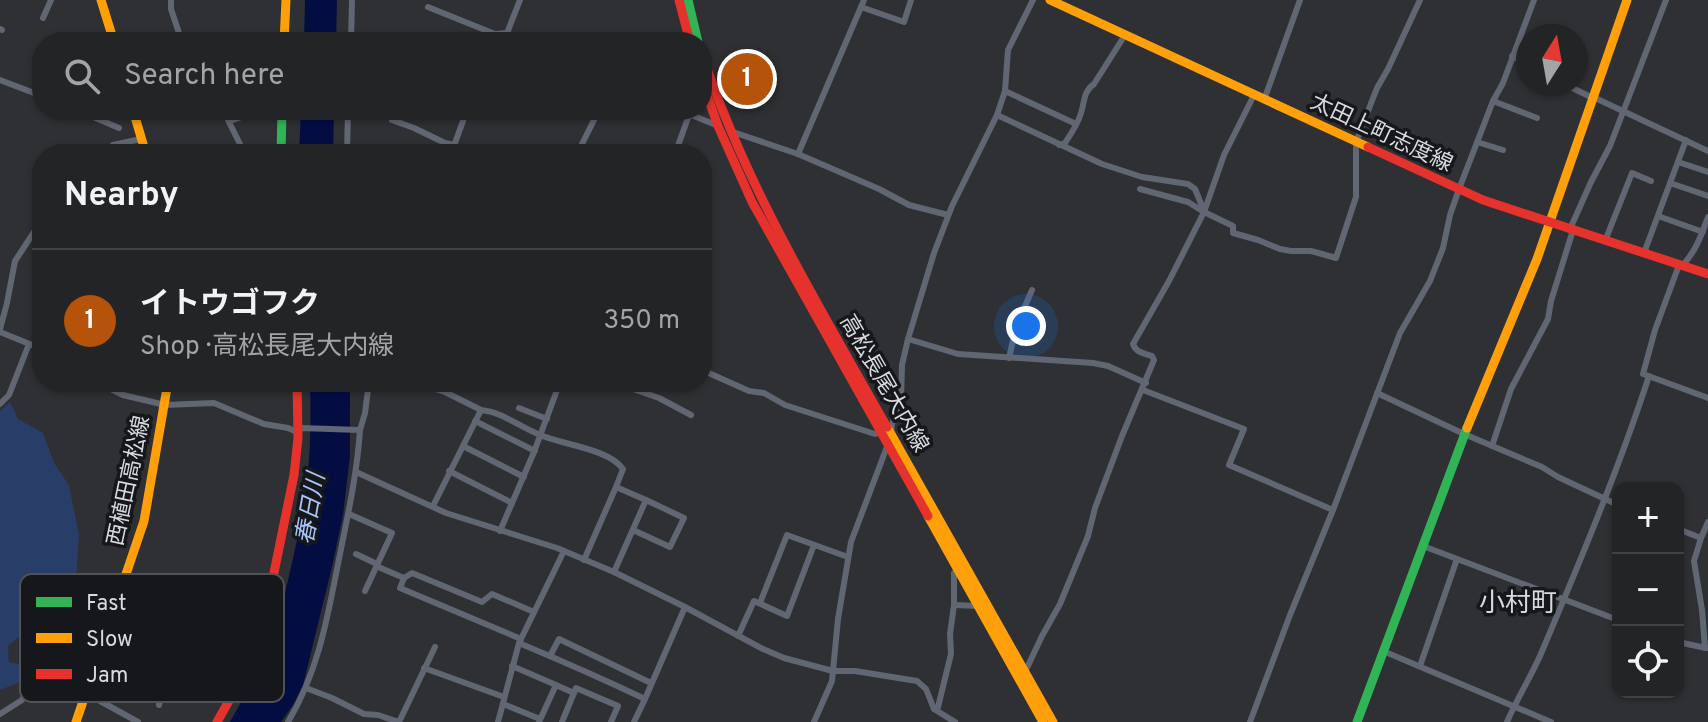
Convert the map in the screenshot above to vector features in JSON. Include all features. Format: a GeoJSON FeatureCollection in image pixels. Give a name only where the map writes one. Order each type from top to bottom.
{"type":"FeatureCollection","features":[{"type":"Feature","properties":{"kind":"main road"},"geometry":{"type":"LineString","coordinates":[[101,0],[111,32]]}},
{"type":"Feature","properties":{"kind":"main road"},"geometry":{"type":"LineString","coordinates":[[284,32],[286,0]]}},
{"type":"Feature","properties":{"kind":"main road"},"geometry":{"type":"LineString","coordinates":[[679,0],[687,32]]}},
{"type":"Feature","properties":{"kind":"main road"},"geometry":{"type":"LineString","coordinates":[[688,0],[696,32]]}},
{"type":"Feature","properties":{"kind":"main road","name":"太田上町志度線"},"geometry":{"type":"LineString","coordinates":[[1050,0],[1483,200],[1708,274]]}},
{"type":"Feature","properties":{"kind":"main road"},"geometry":{"type":"LineString","coordinates":[[1357,722],[1464,434],[1528,282],[1626,0]]}},
{"type":"Feature","properties":{"kind":"main road","name":"高松長尾大内線"},"geometry":{"type":"LineString","coordinates":[[712,83],[729,131],[788,260],[887,445],[1043,722]]}},
{"type":"Feature","properties":{"kind":"main road","name":"高松長尾大内線"},"geometry":{"type":"LineString","coordinates":[[712,109],[752,202],[891,434],[1053,722]]}},
{"type":"Feature","properties":{"kind":"main road"},"geometry":{"type":"LineString","coordinates":[[136,120],[143,144]]}},
{"type":"Feature","properties":{"kind":"main road"},"geometry":{"type":"LineString","coordinates":[[281,144],[282,120]]}},
{"type":"Feature","properties":{"kind":"main road","name":"西植田高松線"},"geometry":{"type":"LineString","coordinates":[[126,574],[144,521],[167,392]]}},
{"type":"Feature","properties":{"kind":"main road"},"geometry":{"type":"LineString","coordinates":[[275,574],[294,475],[297,392]]}},
{"type":"Feature","properties":{"kind":"main road","name":"西植田高松線"},"geometry":{"type":"LineString","coordinates":[[76,722],[83,702]]}},
{"type":"Feature","properties":{"kind":"main road"},"geometry":{"type":"LineString","coordinates":[[217,722],[228,702]]}},
{"type":"Feature","properties":{"kind":"street"},"geometry":{"type":"LineString","coordinates":[[43,18],[51,0]]}},
{"type":"Feature","properties":{"kind":"street"},"geometry":{"type":"LineString","coordinates":[[171,0],[179,32]]}},
{"type":"Feature","properties":{"kind":"street"},"geometry":{"type":"LineString","coordinates":[[351,32],[352,0]]}},
{"type":"Feature","properties":{"kind":"street"},"geometry":{"type":"LineString","coordinates":[[507,32],[520,0]]}},
{"type":"Feature","properties":{"kind":"street"},"geometry":{"type":"LineString","coordinates":[[798,154],[862,3],[904,22],[911,0]]}},
{"type":"Feature","properties":{"kind":"street"},"geometry":{"type":"LineString","coordinates":[[814,722],[832,681],[838,619],[851,542],[901,401],[902,365],[934,253],[948,215],[997,115],[1005,91],[1008,50],[1033,0]]}},
{"type":"Feature","properties":{"kind":"street"},"geometry":{"type":"LineString","coordinates":[[1264,100],[1300,0]]}},
{"type":"Feature","properties":{"kind":"street"},"geometry":{"type":"LineString","coordinates":[[1140,189],[1174,197],[1203,209],[1233,226],[1233,233],[1291,251],[1311,251],[1336,258],[1356,197],[1356,142],[1377,88],[1420,0]]}},
{"type":"Feature","properties":{"kind":"street"},"geometry":{"type":"LineString","coordinates":[[1250,722],[1400,333],[1430,281],[1443,248],[1459,189],[1534,0]]}},
{"type":"Feature","properties":{"kind":"street"},"geometry":{"type":"LineString","coordinates":[[1492,446],[1511,389],[1548,319],[1572,230],[1591,182],[1610,146],[1666,0]]}},
{"type":"Feature","properties":{"kind":"street"},"geometry":{"type":"LineString","coordinates":[[428,7],[490,32]]}},
{"type":"Feature","properties":{"kind":"street"},"geometry":{"type":"LineString","coordinates":[[1059,145],[1065,143],[1076,124],[1088,88],[1094,84],[1125,35]]}},
{"type":"Feature","properties":{"kind":"street"},"geometry":{"type":"LineString","coordinates":[[1512,56],[1516,58]]}},
{"type":"Feature","properties":{"kind":"street"},"geometry":{"type":"LineString","coordinates":[[0,80],[32,92]]}},
{"type":"Feature","properties":{"kind":"street"},"geometry":{"type":"LineString","coordinates":[[1005,91],[1076,124]]}},
{"type":"Feature","properties":{"kind":"street"},"geometry":{"type":"LineString","coordinates":[[1021,682],[1060,604],[1088,536],[1095,508],[1154,358],[1138,352],[1133,344],[1169,281],[1254,95]]}},
{"type":"Feature","properties":{"kind":"street"},"geometry":{"type":"LineString","coordinates":[[1588,96],[1708,151]]}},
{"type":"Feature","properties":{"kind":"street"},"geometry":{"type":"LineString","coordinates":[[1493,101],[1537,118]]}},
{"type":"Feature","properties":{"kind":"street"},"geometry":{"type":"LineString","coordinates":[[997,115],[1117,170],[1188,184],[1195,189],[1203,209]]}},
{"type":"Feature","properties":{"kind":"street"},"geometry":{"type":"LineString","coordinates":[[233,120],[230,121],[240,144]]}},
{"type":"Feature","properties":{"kind":"street"},"geometry":{"type":"LineString","coordinates":[[347,144],[348,120]]}},
{"type":"Feature","properties":{"kind":"street"},"geometry":{"type":"LineString","coordinates":[[392,120],[450,144]]}},
{"type":"Feature","properties":{"kind":"street"},"geometry":{"type":"LineString","coordinates":[[455,144],[464,120]]}},
{"type":"Feature","properties":{"kind":"street"},"geometry":{"type":"LineString","coordinates":[[582,144],[594,120]]}},
{"type":"Feature","properties":{"kind":"street"},"geometry":{"type":"LineString","coordinates":[[679,144],[687,120]]}},
{"type":"Feature","properties":{"kind":"street"},"geometry":{"type":"LineString","coordinates":[[702,120],[798,154],[909,205],[948,215]]}},
{"type":"Feature","properties":{"kind":"street"},"geometry":{"type":"LineString","coordinates":[[102,121],[119,128]]}},
{"type":"Feature","properties":{"kind":"street"},"geometry":{"type":"LineString","coordinates":[[118,144],[141,139]]}},
{"type":"Feature","properties":{"kind":"street"},"geometry":{"type":"LineString","coordinates":[[1644,253],[1686,140]]}},
{"type":"Feature","properties":{"kind":"street"},"geometry":{"type":"LineString","coordinates":[[1477,142],[1503,150]]}},
{"type":"Feature","properties":{"kind":"street"},"geometry":{"type":"LineString","coordinates":[[1678,162],[1708,172]]}},
{"type":"Feature","properties":{"kind":"street"},"geometry":{"type":"LineString","coordinates":[[1605,241],[1632,173],[1651,181]]}},
{"type":"Feature","properties":{"kind":"street"},"geometry":{"type":"LineString","coordinates":[[1670,183],[1708,196]]}},
{"type":"Feature","properties":{"kind":"street"},"geometry":{"type":"LineString","coordinates":[[1658,216],[1703,232]]}},
{"type":"Feature","properties":{"kind":"street"},"geometry":{"type":"LineString","coordinates":[[1708,217],[1693,255],[1680,265],[1655,330],[1643,374],[1708,398]]}},
{"type":"Feature","properties":{"kind":"street"},"geometry":{"type":"LineString","coordinates":[[32,235],[15,261],[0,331],[32,345]]}},
{"type":"Feature","properties":{"kind":"street"},"geometry":{"type":"LineString","coordinates":[[1699,241],[1708,245]]}},
{"type":"Feature","properties":{"kind":"street"},"geometry":{"type":"LineString","coordinates":[[1009,358],[1016,327],[1032,290]]}},
{"type":"Feature","properties":{"kind":"street"},"geometry":{"type":"LineString","coordinates":[[908,339],[958,354],[1108,366],[1144,386],[1244,429],[1229,465],[1333,510]]}},
{"type":"Feature","properties":{"kind":"street"},"geometry":{"type":"LineString","coordinates":[[0,404],[9,395],[29,344]]}},
{"type":"Feature","properties":{"kind":"street"},"geometry":{"type":"LineString","coordinates":[[712,374],[819,417],[875,434],[880,432]]}},
{"type":"Feature","properties":{"kind":"street"},"geometry":{"type":"LineString","coordinates":[[1507,722],[1563,599],[1627,442],[1649,376]]}},
{"type":"Feature","properties":{"kind":"street"},"geometry":{"type":"LineString","coordinates":[[117,392],[165,405],[214,403],[264,424],[297,432],[301,428],[357,429]]}},
{"type":"Feature","properties":{"kind":"street"},"geometry":{"type":"LineString","coordinates":[[288,722],[306,688],[321,643],[349,514],[356,472],[357,429],[365,413],[368,392]]}},
{"type":"Feature","properties":{"kind":"street"},"geometry":{"type":"LineString","coordinates":[[445,392],[481,410],[493,411],[541,436],[618,462],[623,469],[584,560]]}},
{"type":"Feature","properties":{"kind":"street"},"geometry":{"type":"LineString","coordinates":[[500,531],[556,392]]}},
{"type":"Feature","properties":{"kind":"street"},"geometry":{"type":"LineString","coordinates":[[642,392],[691,415]]}},
{"type":"Feature","properties":{"kind":"street"},"geometry":{"type":"LineString","coordinates":[[1377,393],[1542,467],[1612,502]]}},
{"type":"Feature","properties":{"kind":"street"},"geometry":{"type":"LineString","coordinates":[[519,408],[547,419]]}},
{"type":"Feature","properties":{"kind":"street"},"geometry":{"type":"LineString","coordinates":[[433,506],[481,410]]}},
{"type":"Feature","properties":{"kind":"street"},"geometry":{"type":"LineString","coordinates":[[475,421],[535,451]]}},
{"type":"Feature","properties":{"kind":"street"},"geometry":{"type":"LineString","coordinates":[[463,446],[524,477]]}},
{"type":"Feature","properties":{"kind":"street"},"geometry":{"type":"LineString","coordinates":[[449,471],[512,503]]}},
{"type":"Feature","properties":{"kind":"street"},"geometry":{"type":"LineString","coordinates":[[356,472],[446,513],[564,551],[614,572],[784,658],[833,671],[855,671],[917,681],[926,689],[934,709],[955,722]]}},
{"type":"Feature","properties":{"kind":"street"},"geometry":{"type":"LineString","coordinates":[[616,487],[684,518],[670,547],[633,530]]}},
{"type":"Feature","properties":{"kind":"street"},"geometry":{"type":"LineString","coordinates":[[614,572],[646,500]]}},
{"type":"Feature","properties":{"kind":"street"},"geometry":{"type":"LineString","coordinates":[[349,514],[392,533],[365,591]]}},
{"type":"Feature","properties":{"kind":"street"},"geometry":{"type":"LineString","coordinates":[[1684,643],[1706,648],[1694,561],[1708,525]]}},
{"type":"Feature","properties":{"kind":"street"},"geometry":{"type":"LineString","coordinates":[[1684,531],[1701,538]]}},
{"type":"Feature","properties":{"kind":"street"},"geometry":{"type":"LineString","coordinates":[[760,603],[787,535],[848,557]]}},
{"type":"Feature","properties":{"kind":"street"},"geometry":{"type":"LineString","coordinates":[[738,636],[754,601],[787,616],[814,545]]}},
{"type":"Feature","properties":{"kind":"street"},"geometry":{"type":"LineString","coordinates":[[1423,546],[1612,618]]}},
{"type":"Feature","properties":{"kind":"street"},"geometry":{"type":"LineString","coordinates":[[498,722],[520,641],[564,551]]}},
{"type":"Feature","properties":{"kind":"street"},"geometry":{"type":"LineString","coordinates":[[356,554],[404,578]]}},
{"type":"Feature","properties":{"kind":"street"},"geometry":{"type":"LineString","coordinates":[[1420,666],[1457,559]]}},
{"type":"Feature","properties":{"kind":"street"},"geometry":{"type":"LineString","coordinates":[[934,709],[938,707],[951,654],[954,573],[958,570]]}},
{"type":"Feature","properties":{"kind":"street"},"geometry":{"type":"LineString","coordinates":[[534,612],[492,594],[482,602],[412,573],[404,578],[400,588],[645,699]]}},
{"type":"Feature","properties":{"kind":"street"},"geometry":{"type":"LineString","coordinates":[[954,605],[978,606]]}},
{"type":"Feature","properties":{"kind":"street"},"geometry":{"type":"LineString","coordinates":[[634,722],[685,607]]}},
{"type":"Feature","properties":{"kind":"street"},"geometry":{"type":"LineString","coordinates":[[550,656],[559,639],[651,683]]}},
{"type":"Feature","properties":{"kind":"street"},"geometry":{"type":"LineString","coordinates":[[306,688],[369,719],[378,715],[399,722],[435,647]]}},
{"type":"Feature","properties":{"kind":"street"},"geometry":{"type":"LineString","coordinates":[[1383,651],[1551,722]]}},
{"type":"Feature","properties":{"kind":"street"},"geometry":{"type":"LineString","coordinates":[[512,666],[574,693]]}},
{"type":"Feature","properties":{"kind":"street"},"geometry":{"type":"LineString","coordinates":[[424,668],[504,700],[540,721],[556,685]]}},
{"type":"Feature","properties":{"kind":"street"},"geometry":{"type":"LineString","coordinates":[[562,722],[576,688],[618,706],[611,722]]}},
{"type":"Feature","properties":{"kind":"street"},"geometry":{"type":"LineString","coordinates":[[0,714],[20,701]]}},
{"type":"Feature","properties":{"kind":"street"},"geometry":{"type":"LineString","coordinates":[[103,702],[138,722]]}},
{"type":"Feature","properties":{"kind":"shaded area"},"geometry":{"type":"Polygon","coordinates":[[[10,402],[18,419],[43,433],[54,463],[69,485],[79,535],[77,574],[20,574],[20,636],[8,646],[9,662],[20,664],[20,682],[0,690],[0,411],[10,402]]]}},
{"type":"Feature","properties":{"kind":"water"},"geometry":{"type":"Polygon","coordinates":[[[305,0],[337,0],[336,32],[304,32],[305,0]]]}},
{"type":"Feature","properties":{"kind":"water"},"geometry":{"type":"Polygon","coordinates":[[[301,120],[334,120],[333,144],[299,144],[301,120]]]}},
{"type":"Feature","properties":{"kind":"water","name":"春日川"},"geometry":{"type":"Polygon","coordinates":[[[310,392],[350,392],[350,456],[343,515],[303,685],[281,722],[230,722],[241,702],[284,702],[284,597],[306,488],[310,392]]]}},
{"type":"Feature","properties":{"kind":"traffic: fast"},"geometry":{"type":"LineString","coordinates":[[688,0],[696,32]]}},
{"type":"Feature","properties":{"kind":"traffic: fast"},"geometry":{"type":"LineString","coordinates":[[281,144],[282,120]]}},
{"type":"Feature","properties":{"kind":"traffic: fast"},"geometry":{"type":"LineString","coordinates":[[1357,722],[1467,428]]}},
{"type":"Feature","properties":{"kind":"traffic: slow"},"geometry":{"type":"LineString","coordinates":[[101,0],[111,32]]}},
{"type":"Feature","properties":{"kind":"traffic: slow"},"geometry":{"type":"LineString","coordinates":[[284,32],[286,0]]}},
{"type":"Feature","properties":{"kind":"traffic: slow"},"geometry":{"type":"LineString","coordinates":[[1050,0],[1368,147]]}},
{"type":"Feature","properties":{"kind":"traffic: slow"},"geometry":{"type":"LineString","coordinates":[[1467,428],[1537,259],[1627,0]]}},
{"type":"Feature","properties":{"kind":"traffic: slow"},"geometry":{"type":"LineString","coordinates":[[136,120],[143,144]]}},
{"type":"Feature","properties":{"kind":"traffic: slow"},"geometry":{"type":"LineString","coordinates":[[126,574],[144,521],[166,392]]}},
{"type":"Feature","properties":{"kind":"traffic: slow"},"geometry":{"type":"LineString","coordinates":[[887,427],[1053,722]]}},
{"type":"Feature","properties":{"kind":"traffic: slow"},"geometry":{"type":"LineString","coordinates":[[928,516],[1043,722]]}},
{"type":"Feature","properties":{"kind":"traffic: slow"},"geometry":{"type":"LineString","coordinates":[[76,722],[83,702]]}},
{"type":"Feature","properties":{"kind":"traffic: jam"},"geometry":{"type":"LineString","coordinates":[[679,0],[687,32]]}},
{"type":"Feature","properties":{"kind":"traffic: jam"},"geometry":{"type":"LineString","coordinates":[[712,81],[762,199],[887,427]]}},
{"type":"Feature","properties":{"kind":"traffic: jam"},"geometry":{"type":"LineString","coordinates":[[712,109],[752,202],[928,516]]}},
{"type":"Feature","properties":{"kind":"traffic: jam"},"geometry":{"type":"LineString","coordinates":[[1368,147],[1483,200],[1708,274]]}},
{"type":"Feature","properties":{"kind":"traffic: jam"},"geometry":{"type":"LineString","coordinates":[[274,574],[294,475],[298,438],[297,392]]}},
{"type":"Feature","properties":{"kind":"traffic: jam"},"geometry":{"type":"LineString","coordinates":[[217,722],[228,702]]}},
{"type":"Feature","properties":{"kind":"place","name":"イトウゴフク"},"geometry":{"type":"Point","coordinates":[747,79]}},
{"type":"Feature","properties":{"kind":"district","name":"小村町"},"geometry":{"type":"Point","coordinates":[1518,604]}}]}
